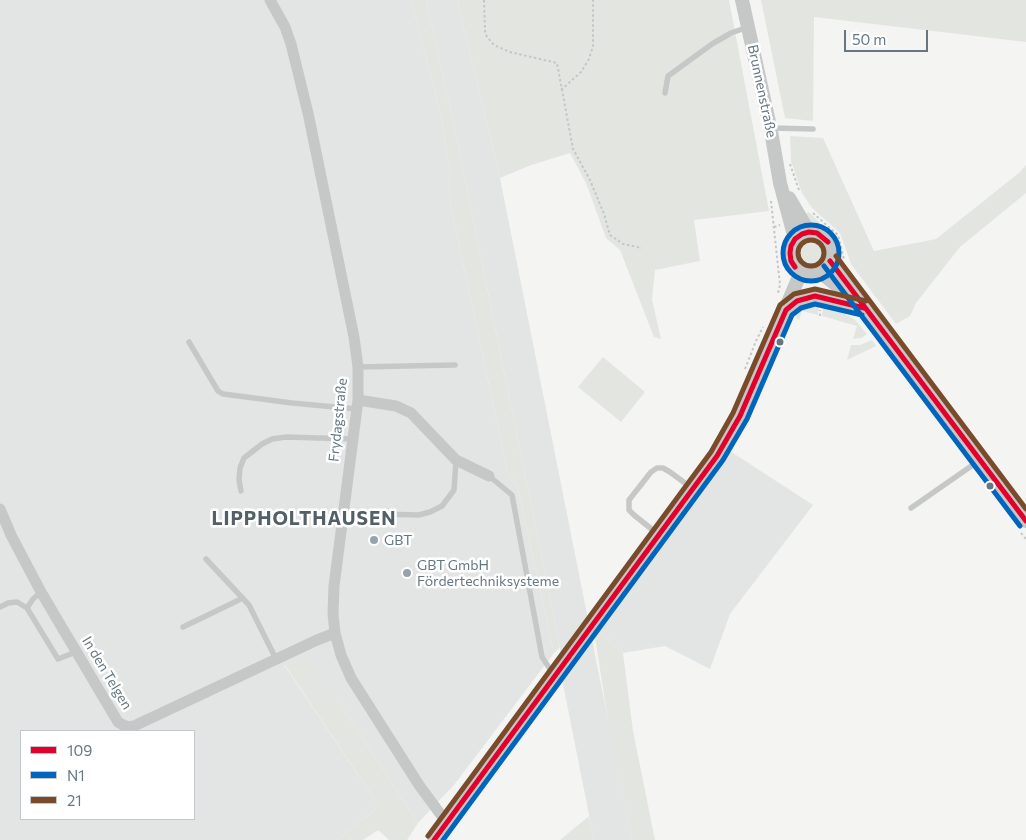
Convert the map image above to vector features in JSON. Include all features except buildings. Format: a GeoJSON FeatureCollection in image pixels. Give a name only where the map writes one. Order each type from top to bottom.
{"type":"FeatureCollection","features":[{"type":"Feature","properties":{"kind":"street","name":"Frydagstraße"},"geometry":{"type":"LineString","coordinates":[[270,0],[285,27],[291,44],[308,114],[352,327],[358,367],[357,404],[334,586],[333,614],[335,634],[341,655],[351,678],[419,785],[447,823]]}},
{"type":"Feature","properties":{"kind":"street","name":"Brunnenstraße"},"geometry":{"type":"LineString","coordinates":[[742,0],[780,183],[794,217],[795,239],[791,246],[791,261],[801,272]]}},
{"type":"Feature","properties":{"kind":"street","name":"Brunnenstraße"},"geometry":{"type":"LineString","coordinates":[[794,217],[809,232],[817,233],[828,242],[832,255],[830,261]]}},
{"type":"Feature","properties":{"kind":"street"},"geometry":{"type":"LineString","coordinates":[[795,239],[809,232]]}},
{"type":"Feature","properties":{"kind":"street"},"geometry":{"type":"LineString","coordinates":[[434,840],[717,456],[740,416],[801,272],[814,274],[820,272],[830,261],[1026,521]]}},
{"type":"Feature","properties":{"kind":"street"},"geometry":{"type":"LineString","coordinates":[[820,272],[864,308]]}},
{"type":"Feature","properties":{"kind":"street"},"geometry":{"type":"LineString","coordinates":[[786,310],[797,301],[815,296],[864,308]]}},
{"type":"Feature","properties":{"kind":"street"},"geometry":{"type":"LineString","coordinates":[[357,404],[396,406],[410,413],[456,460],[489,476]]}},
{"type":"Feature","properties":{"kind":"street","name":"In den Telgen"},"geometry":{"type":"LineString","coordinates":[[0,509],[11,535],[41,592],[76,652],[118,722],[128,727],[134,726],[317,640],[335,634]]}},
{"type":"Feature","properties":{"kind":"lane"},"geometry":{"type":"LineString","coordinates":[[665,93],[668,76],[712,44],[731,33],[748,27]]}},
{"type":"Feature","properties":{"kind":"lane"},"geometry":{"type":"LineString","coordinates":[[770,128],[813,129]]}},
{"type":"Feature","properties":{"kind":"lane"},"geometry":{"type":"LineString","coordinates":[[189,342],[218,391],[223,394],[285,402],[357,404]]}},
{"type":"Feature","properties":{"kind":"lane"},"geometry":{"type":"LineString","coordinates":[[358,367],[455,365]]}},
{"type":"Feature","properties":{"kind":"lane"},"geometry":{"type":"LineString","coordinates":[[240,491],[238,480],[244,458],[272,439],[286,437],[352,439]]}},
{"type":"Feature","properties":{"kind":"lane"},"geometry":{"type":"LineString","coordinates":[[343,513],[419,515],[430,512],[442,506],[454,490],[456,460]]}},
{"type":"Feature","properties":{"kind":"lane"},"geometry":{"type":"LineString","coordinates":[[911,508],[980,460]]}},
{"type":"Feature","properties":{"kind":"lane"},"geometry":{"type":"LineString","coordinates":[[659,535],[634,515],[630,510],[629,500],[651,472],[657,468],[663,468],[670,472],[693,489]]}},
{"type":"Feature","properties":{"kind":"lane"},"geometry":{"type":"LineString","coordinates":[[489,476],[512,495],[542,657],[554,675]]}},
{"type":"Feature","properties":{"kind":"lane"},"geometry":{"type":"LineString","coordinates":[[206,559],[243,598],[255,615],[276,659]]}},
{"type":"Feature","properties":{"kind":"lane"},"geometry":{"type":"LineString","coordinates":[[27,608],[41,592]]}},
{"type":"Feature","properties":{"kind":"lane"},"geometry":{"type":"LineString","coordinates":[[183,627],[243,598]]}},
{"type":"Feature","properties":{"kind":"lane"},"geometry":{"type":"LineString","coordinates":[[0,607],[17,602],[27,608],[58,659],[76,652]]}},
{"type":"Feature","properties":{"kind":"path"},"geometry":{"type":"LineString","coordinates":[[484,0],[485,31],[487,37],[494,44],[510,52],[557,63],[573,149],[590,180],[604,214],[610,235],[624,244],[642,248]]}},
{"type":"Feature","properties":{"kind":"path"},"geometry":{"type":"LineString","coordinates":[[561,90],[581,72],[590,59],[593,46],[593,0]]}},
{"type":"Feature","properties":{"kind":"path"},"geometry":{"type":"LineString","coordinates":[[774,227],[807,208],[838,235],[847,268],[841,276]]}},
{"type":"Feature","properties":{"kind":"shaded area"},"geometry":{"type":"Polygon","coordinates":[[[0,0],[411,0],[440,111],[450,170],[449,197],[507,470],[518,489],[554,653],[454,785],[418,823],[337,699],[284,665],[379,806],[337,840],[0,840],[0,0]]]}},
{"type":"Feature","properties":{"kind":"shaded area"},"geometry":{"type":"Polygon","coordinates":[[[411,0],[426,0],[455,130],[560,647],[554,653],[518,489],[507,470],[449,197],[450,170],[440,111],[411,0]]]}},
{"type":"Feature","properties":{"kind":"shaded area"},"geometry":{"type":"Polygon","coordinates":[[[426,0],[457,0],[500,178],[632,840],[594,840],[563,684],[560,647],[455,130],[426,0]]]}},
{"type":"Feature","properties":{"kind":"shaded area"},"geometry":{"type":"Polygon","coordinates":[[[457,0],[729,0],[769,211],[694,220],[700,261],[655,270],[652,299],[661,339],[654,337],[620,250],[606,238],[586,183],[570,153],[531,165],[500,178],[457,0]]]}},
{"type":"Feature","properties":{"kind":"shaded area"},"geometry":{"type":"Polygon","coordinates":[[[761,0],[1026,0],[1026,42],[814,17],[813,121],[785,118],[761,0]]]}},
{"type":"Feature","properties":{"kind":"shaded area"},"geometry":{"type":"Polygon","coordinates":[[[790,136],[823,138],[874,251],[936,239],[1020,172],[1026,165],[1026,193],[960,247],[916,303],[910,316],[896,324],[851,264],[840,233],[812,208],[802,193],[791,161],[790,136]]]}},
{"type":"Feature","properties":{"kind":"shaded area"},"geometry":{"type":"Polygon","coordinates":[[[809,212],[837,240],[845,266],[843,271],[837,261],[837,250],[833,238],[825,230],[810,224],[803,216],[809,212]]]}},
{"type":"Feature","properties":{"kind":"shaded area"},"geometry":{"type":"Polygon","coordinates":[[[810,238],[821,242],[825,253],[821,264],[810,268],[799,264],[795,253],[799,242],[810,238]]]}},
{"type":"Feature","properties":{"kind":"shaded area"},"geometry":{"type":"Polygon","coordinates":[[[809,306],[819,306],[818,315],[802,311],[799,320],[796,318],[798,312],[809,306]]]}},
{"type":"Feature","properties":{"kind":"shaded area"},"geometry":{"type":"Polygon","coordinates":[[[823,306],[839,310],[855,320],[867,334],[861,338],[853,339],[857,326],[822,316],[823,306]]]}},
{"type":"Feature","properties":{"kind":"shaded area"},"geometry":{"type":"Polygon","coordinates":[[[872,340],[876,346],[847,360],[851,345],[860,345],[872,340]]]}},
{"type":"Feature","properties":{"kind":"shaded area"},"geometry":{"type":"Polygon","coordinates":[[[603,357],[645,392],[621,422],[578,387],[603,357]]]}},
{"type":"Feature","properties":{"kind":"shaded area"},"geometry":{"type":"Polygon","coordinates":[[[730,451],[813,505],[730,614],[710,669],[665,646],[623,653],[600,631],[730,451]]]}},
{"type":"Feature","properties":{"kind":"shaded area"},"geometry":{"type":"Polygon","coordinates":[[[600,631],[623,653],[633,731],[655,840],[632,840],[610,734],[595,637],[600,631]]]}},
{"type":"Feature","properties":{"kind":"shaded area"},"geometry":{"type":"Polygon","coordinates":[[[299,656],[337,699],[418,823],[407,840],[389,840],[378,830],[363,840],[337,840],[379,806],[284,664],[299,656]]]}},
{"type":"Feature","properties":{"kind":"shaded area"},"geometry":{"type":"Polygon","coordinates":[[[589,816],[594,840],[560,840],[589,816]]]}},
{"type":"Feature","properties":{"kind":"transit line","name":"N1"},"geometry":{"type":"LineString","coordinates":[[805,225],[817,225],[827,229],[835,237],[839,253],[835,269],[827,277],[817,281],[805,281],[795,277],[787,269],[783,259],[783,247],[787,237],[795,229],[805,225]]}},
{"type":"Feature","properties":{"kind":"transit line","name":"109"},"geometry":{"type":"LineString","coordinates":[[795,267],[791,261],[790,253],[795,239],[809,232],[817,233],[828,242]]}},
{"type":"Feature","properties":{"kind":"transit line","name":"21"},"geometry":{"type":"LineString","coordinates":[[811,240],[820,244],[824,253],[820,262],[811,266],[802,262],[798,253],[802,244],[811,240]]}},
{"type":"Feature","properties":{"kind":"transit line","name":"21"},"geometry":{"type":"LineString","coordinates":[[836,256],[1026,509]]}},
{"type":"Feature","properties":{"kind":"transit line","name":"109"},"geometry":{"type":"LineString","coordinates":[[830,261],[1026,521]]}},
{"type":"Feature","properties":{"kind":"transit line","name":"N1"},"geometry":{"type":"LineString","coordinates":[[824,266],[1020,526]]}},
{"type":"Feature","properties":{"kind":"transit line","name":"21"},"geometry":{"type":"LineString","coordinates":[[428,836],[711,452],[733,413],[780,305],[794,294],[815,289],[866,301]]}},
{"type":"Feature","properties":{"kind":"transit line","name":"109"},"geometry":{"type":"LineString","coordinates":[[434,840],[717,456],[740,416],[786,310],[797,301],[815,296],[864,308]]}},
{"type":"Feature","properties":{"kind":"transit line","name":"N1"},"geometry":{"type":"LineString","coordinates":[[443,840],[723,460],[747,419],[792,315],[801,308],[815,304],[862,315]]}},
{"type":"Feature","properties":{"kind":"place","name":"GBT"},"geometry":{"type":"Point","coordinates":[374,540]}},
{"type":"Feature","properties":{"kind":"place","name":"GBT GmbH Fördertechniksysteme"},"geometry":{"type":"Point","coordinates":[407,573]}},
{"type":"Feature","properties":{"kind":"district","name":"LIPPHOLTHAUSEN"},"geometry":{"type":"Point","coordinates":[304,519]}}]}
